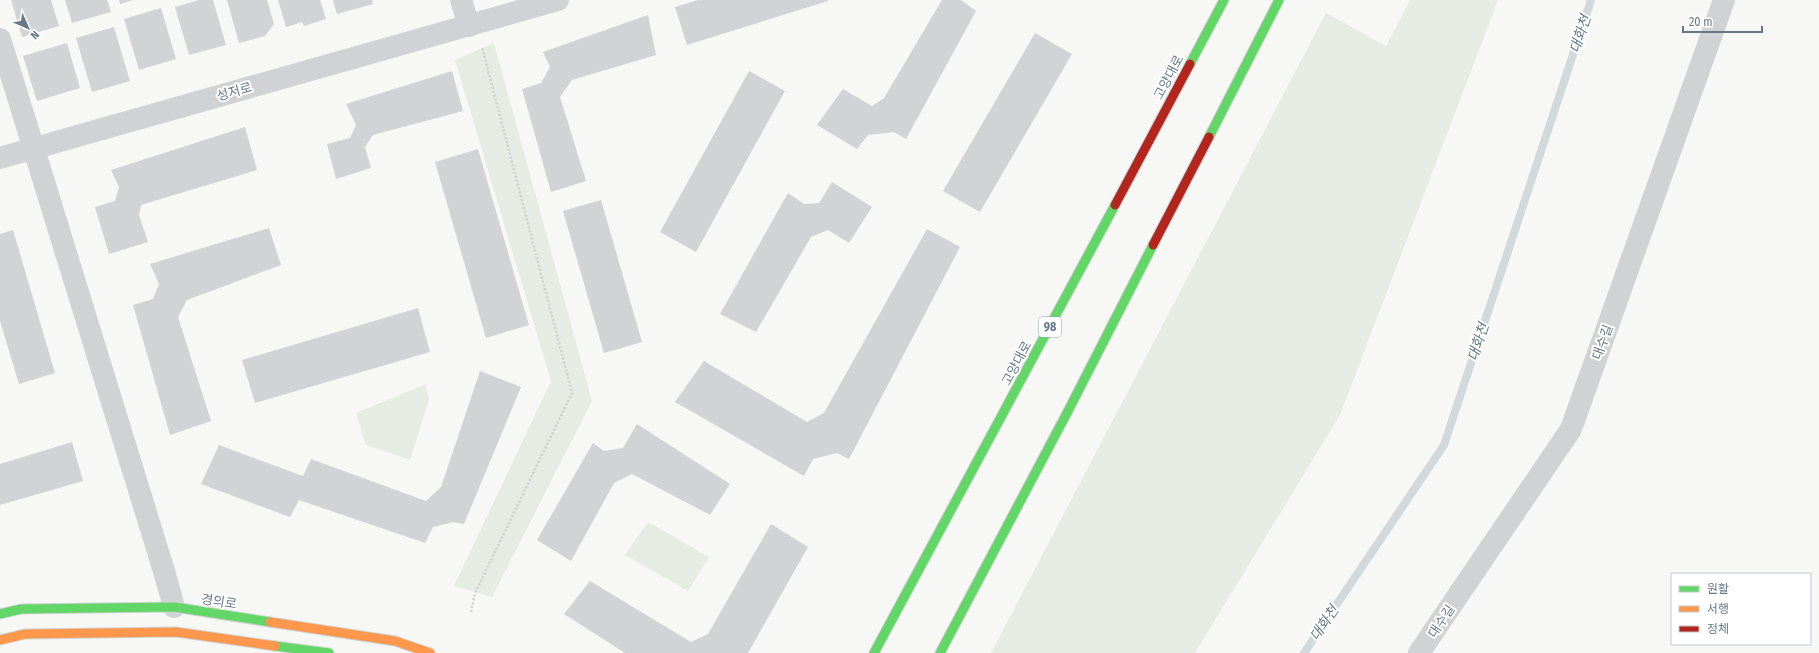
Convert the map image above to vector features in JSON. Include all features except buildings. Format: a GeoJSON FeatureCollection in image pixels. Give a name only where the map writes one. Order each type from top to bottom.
{"type":"FeatureCollection","features":[{"type":"Feature","properties":{"kind":"main road","name":"고양대로"},"geometry":{"type":"LineString","coordinates":[[874,653],[996,428],[1224,0]]}},
{"type":"Feature","properties":{"kind":"main road"},"geometry":{"type":"LineString","coordinates":[[940,653],[1068,411],[1279,0]]}},
{"type":"Feature","properties":{"kind":"main road"},"geometry":{"type":"LineString","coordinates":[[866,653],[895,610],[996,428]]}},
{"type":"Feature","properties":{"kind":"main road","name":"경의로"},"geometry":{"type":"LineString","coordinates":[[0,614],[22,609],[174,607],[395,641],[430,653]]}},
{"type":"Feature","properties":{"kind":"main road"},"geometry":{"type":"LineString","coordinates":[[0,640],[25,634],[176,632],[330,653]]}},
{"type":"Feature","properties":{"kind":"main road"},"geometry":{"type":"LineString","coordinates":[[944,653],[948,639]]}},
{"type":"Feature","properties":{"kind":"street"},"geometry":{"type":"LineString","coordinates":[[461,0],[469,26]]}},
{"type":"Feature","properties":{"kind":"street","name":"성저로"},"geometry":{"type":"LineString","coordinates":[[0,158],[558,0]]}},
{"type":"Feature","properties":{"kind":"street","name":"대수길"},"geometry":{"type":"LineString","coordinates":[[1419,653],[1571,429],[1724,0]]}},
{"type":"Feature","properties":{"kind":"street"},"geometry":{"type":"LineString","coordinates":[[0,40],[174,607]]}},
{"type":"Feature","properties":{"kind":"path"},"geometry":{"type":"LineString","coordinates":[[471,612],[475,593],[572,393],[482,48],[484,44]]}},
{"type":"Feature","properties":{"kind":"shaded area"},"geometry":{"type":"Polygon","coordinates":[[[1410,0],[1498,0],[1340,415],[1195,653],[991,653],[1326,13],[1386,46],[1410,0]]]}},
{"type":"Feature","properties":{"kind":"shaded area"},"geometry":{"type":"Polygon","coordinates":[[[494,43],[592,401],[492,597],[454,586],[551,381],[455,60],[494,43]]]}},
{"type":"Feature","properties":{"kind":"shaded area"},"geometry":{"type":"Polygon","coordinates":[[[426,384],[429,400],[410,460],[366,445],[356,413],[426,384]]]}},
{"type":"Feature","properties":{"kind":"shaded area"},"geometry":{"type":"Polygon","coordinates":[[[648,522],[709,557],[688,591],[625,555],[648,522]]]}},
{"type":"Feature","properties":{"kind":"waterway","name":"대화천"},"geometry":{"type":"LineString","coordinates":[[1304,653],[1444,445],[1591,0]]}},
{"type":"Feature","properties":{"kind":"traffic: fast"},"geometry":{"type":"LineString","coordinates":[[1190,64],[1224,0]]}},
{"type":"Feature","properties":{"kind":"traffic: fast"},"geometry":{"type":"LineString","coordinates":[[1209,137],[1279,0]]}},
{"type":"Feature","properties":{"kind":"traffic: fast"},"geometry":{"type":"LineString","coordinates":[[874,653],[1115,205]]}},
{"type":"Feature","properties":{"kind":"traffic: fast"},"geometry":{"type":"LineString","coordinates":[[940,653],[1068,411],[1153,245]]}},
{"type":"Feature","properties":{"kind":"traffic: fast"},"geometry":{"type":"LineString","coordinates":[[0,614],[21,609],[174,607],[270,622]]}},
{"type":"Feature","properties":{"kind":"traffic: fast"},"geometry":{"type":"LineString","coordinates":[[275,646],[329,653]]}},
{"type":"Feature","properties":{"kind":"traffic: slow"},"geometry":{"type":"LineString","coordinates":[[270,622],[395,641],[430,653]]}},
{"type":"Feature","properties":{"kind":"traffic: slow"},"geometry":{"type":"LineString","coordinates":[[0,640],[25,634],[176,632],[275,646]]}},
{"type":"Feature","properties":{"kind":"traffic: jam"},"geometry":{"type":"LineString","coordinates":[[1115,205],[1190,64]]}},
{"type":"Feature","properties":{"kind":"traffic: jam"},"geometry":{"type":"LineString","coordinates":[[1153,245],[1209,137]]}}]}
